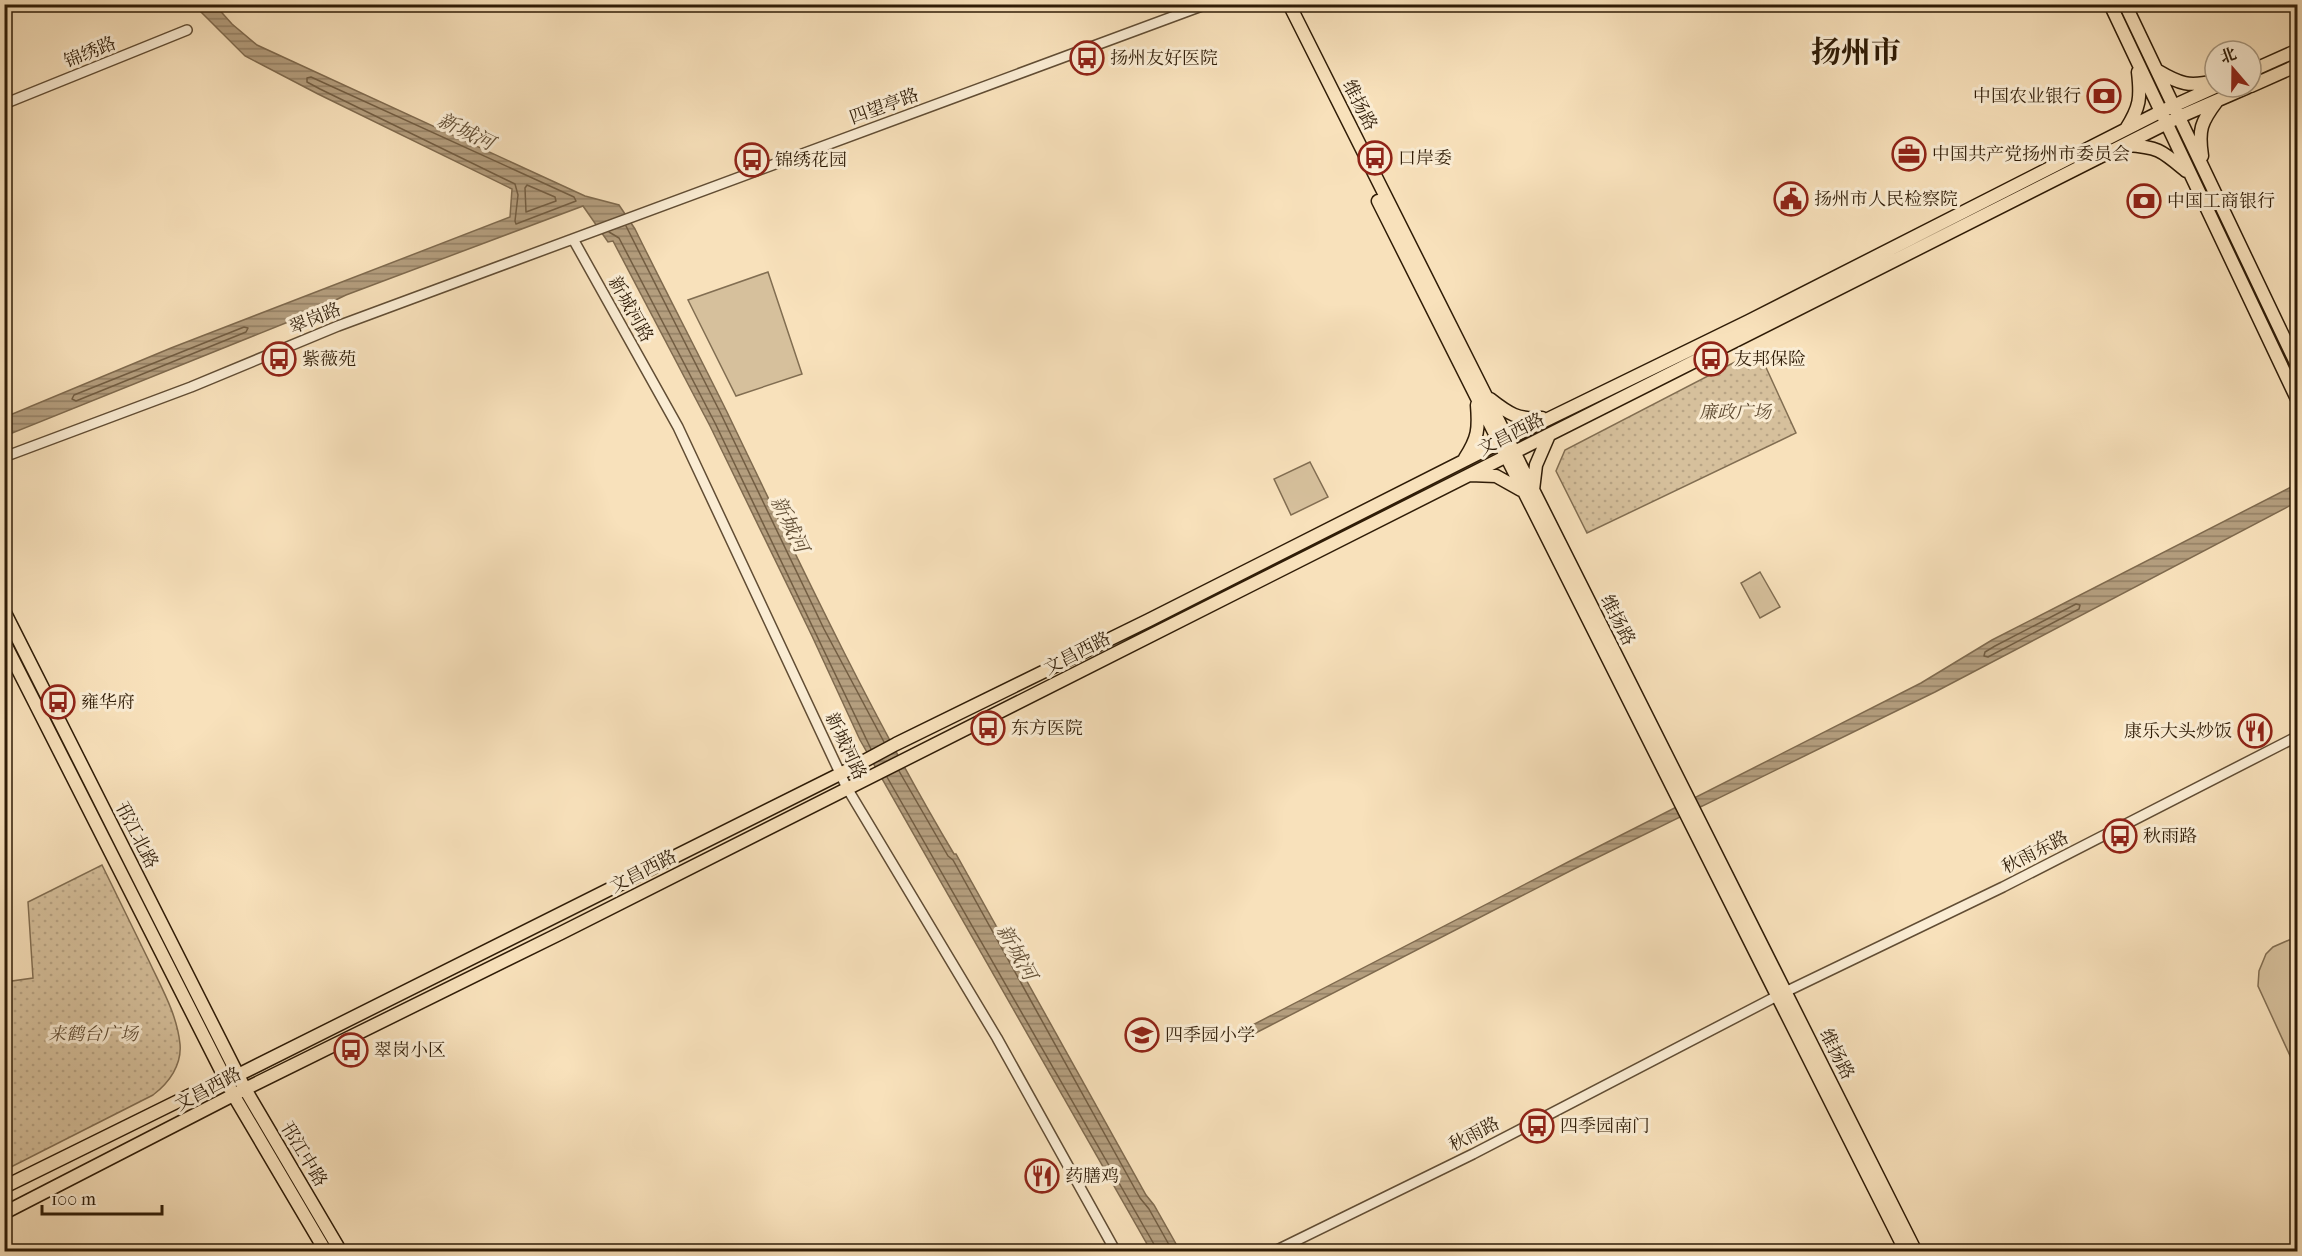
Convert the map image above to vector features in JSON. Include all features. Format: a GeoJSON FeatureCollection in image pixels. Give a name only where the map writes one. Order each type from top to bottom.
{"type":"FeatureCollection","features":[{"type":"Feature","properties":{"kind":"main road","name":"维扬路"},"geometry":{"type":"LineString","coordinates":[[1280,4],[1481,397],[1781,994],[1906,1251]]}},
{"type":"Feature","properties":{"kind":"main road","name":"维扬路"},"geometry":{"type":"LineString","coordinates":[[1289,4],[1481,397]]}},
{"type":"Feature","properties":{"kind":"main road"},"geometry":{"type":"LineString","coordinates":[[2110,4],[2298,401]]}},
{"type":"Feature","properties":{"kind":"main road"},"geometry":{"type":"LineString","coordinates":[[2125,4],[2298,367]]}},
{"type":"Feature","properties":{"kind":"main road"},"geometry":{"type":"LineString","coordinates":[[2263,66],[2298,50]]}},
{"type":"Feature","properties":{"kind":"main road"},"geometry":{"type":"LineString","coordinates":[[2126,130],[2138,110],[2140,87],[2137,62]]}},
{"type":"Feature","properties":{"kind":"main road","name":"文昌西路"},"geometry":{"type":"LineString","coordinates":[[2263,80],[2298,65]]}},
{"type":"Feature","properties":{"kind":"main road"},"geometry":{"type":"LineString","coordinates":[[2157,70],[2178,83],[2203,84]]}},
{"type":"Feature","properties":{"kind":"main road","name":"文昌西路"},"geometry":{"type":"LineString","coordinates":[[4,1187],[842,773],[1549,418],[1760,316],[2203,92]]}},
{"type":"Feature","properties":{"kind":"main road"},"geometry":{"type":"LineString","coordinates":[[2205,171],[2199,137],[2204,118],[2218,100]]}},
{"type":"Feature","properties":{"kind":"main road","name":"文昌西路"},"geometry":{"type":"LineString","coordinates":[[4,1213],[2179,117],[2218,100]]}},
{"type":"Feature","properties":{"kind":"main road"},"geometry":{"type":"LineString","coordinates":[[2126,145],[2152,147],[2168,156],[2190,175]]}},
{"type":"Feature","properties":{"kind":"main road"},"geometry":{"type":"LineString","coordinates":[[1463,461],[1476,442],[1481,397],[1508,413],[1525,419],[1549,418]]}},
{"type":"Feature","properties":{"kind":"main road"},"geometry":{"type":"LineString","coordinates":[[1469,475],[1496,476],[1528,492],[1536,465],[1550,435]]}},
{"type":"Feature","properties":{"kind":"main road","name":"邗江北路"},"geometry":{"type":"LineString","coordinates":[[4,611],[231,1076]]}},
{"type":"Feature","properties":{"kind":"main road","name":"邗江北路"},"geometry":{"type":"LineString","coordinates":[[4,642],[231,1076]]}},
{"type":"Feature","properties":{"kind":"main road","name":"维扬路"},"geometry":{"type":"LineString","coordinates":[[1781,994],[1916,1251]]}},
{"type":"Feature","properties":{"kind":"main road","name":"邗江中路"},"geometry":{"type":"LineString","coordinates":[[231,1076],[326,1251]]}},
{"type":"Feature","properties":{"kind":"main road","name":"邗江中路"},"geometry":{"type":"LineString","coordinates":[[240,1093],[341,1251]]}},
{"type":"Feature","properties":{"kind":"street","name":"四望亭路"},"geometry":{"type":"LineString","coordinates":[[573,239],[1207,4]]}},
{"type":"Feature","properties":{"kind":"street","name":"锦绣路"},"geometry":{"type":"LineString","coordinates":[[4,104],[187,30]]}},
{"type":"Feature","properties":{"kind":"street","name":"翠岗路"},"geometry":{"type":"LineString","coordinates":[[4,457],[191,387],[338,326],[573,239]]}},
{"type":"Feature","properties":{"kind":"street","name":"新城河路"},"geometry":{"type":"LineString","coordinates":[[573,239],[678,427],[842,773],[847,788],[991,1028],[1116,1251]]}},
{"type":"Feature","properties":{"kind":"street","name":"秋雨东路"},"geometry":{"type":"LineString","coordinates":[[1781,994],[2014,881],[2298,736]]}},
{"type":"Feature","properties":{"kind":"street","name":"秋雨路"},"geometry":{"type":"LineString","coordinates":[[1273,1251],[1473,1154],[1781,994]]}},
{"type":"Feature","properties":{"kind":"green space"},"geometry":{"type":"Polygon","coordinates":[[[768,272],[802,374],[736,396],[688,300],[768,272]]]}},
{"type":"Feature","properties":{"kind":"green space","name":"廉政广场"},"geometry":{"type":"Polygon","coordinates":[[[1758,350],[1796,433],[1587,533],[1556,471],[1565,450],[1758,350]]]}},
{"type":"Feature","properties":{"kind":"green space"},"geometry":{"type":"Polygon","coordinates":[[[1310,462],[1328,497],[1291,515],[1274,479],[1310,462]]]}},
{"type":"Feature","properties":{"kind":"green space"},"geometry":{"type":"Polygon","coordinates":[[[1760,572],[1780,607],[1760,618],[1741,583],[1760,572]]]}},
{"type":"Feature","properties":{"kind":"green space","name":"来鹤台广场"},"geometry":{"type":"Polygon","coordinates":[[[102,865],[172,1011],[180,1044],[177,1066],[169,1079],[153,1095],[5,1170],[5,982],[33,978],[28,902],[102,865]]]}},
{"type":"Feature","properties":{"kind":"green space"},"geometry":{"type":"Polygon","coordinates":[[[2289,940],[2297,940],[2297,1071],[2258,986],[2259,971],[2266,954],[2273,947],[2289,940]]]}},
{"type":"Feature","properties":{"kind":"water"},"geometry":{"type":"Polygon","coordinates":[[[194,5],[215,5],[232,24],[257,45],[585,196],[619,205],[635,229],[836,636],[893,746],[956,854],[1146,1195],[1180,1251],[1151,1251],[860,740],[710,426],[613,241],[608,242],[583,206],[346,295],[298,318],[5,436],[5,417],[171,348],[510,217],[512,189],[245,56],[194,5]]]}},
{"type":"Feature","properties":{"kind":"water"},"geometry":{"type":"Polygon","coordinates":[[[2297,484],[2297,502],[1935,692],[1572,870],[1244,1039],[1239,1032],[1921,683],[1992,640],[2297,484]]]}},
{"type":"Feature","properties":{"kind":"place","name":"扬州友好医院"},"geometry":{"type":"Point","coordinates":[1087,58]}},
{"type":"Feature","properties":{"kind":"place","name":"中国农业银行"},"geometry":{"type":"Point","coordinates":[2104,96]}},
{"type":"Feature","properties":{"kind":"place","name":"中国共产党扬州市委员会"},"geometry":{"type":"Point","coordinates":[1909,154]}},
{"type":"Feature","properties":{"kind":"place","name":"口岸委"},"geometry":{"type":"Point","coordinates":[1375,158]}},
{"type":"Feature","properties":{"kind":"place","name":"锦绣花园"},"geometry":{"type":"Point","coordinates":[752,160]}},
{"type":"Feature","properties":{"kind":"place","name":"扬州市人民检察院"},"geometry":{"type":"Point","coordinates":[1791,199]}},
{"type":"Feature","properties":{"kind":"place","name":"中国工商银行"},"geometry":{"type":"Point","coordinates":[2144,201]}},
{"type":"Feature","properties":{"kind":"place","name":"紫薇苑"},"geometry":{"type":"Point","coordinates":[279,359]}},
{"type":"Feature","properties":{"kind":"place","name":"友邦保险"},"geometry":{"type":"Point","coordinates":[1711,359]}},
{"type":"Feature","properties":{"kind":"place","name":"雍华府"},"geometry":{"type":"Point","coordinates":[58,702]}},
{"type":"Feature","properties":{"kind":"place","name":"东方医院"},"geometry":{"type":"Point","coordinates":[988,728]}},
{"type":"Feature","properties":{"kind":"place","name":"康乐大头炒饭"},"geometry":{"type":"Point","coordinates":[2255,731]}},
{"type":"Feature","properties":{"kind":"place","name":"秋雨路"},"geometry":{"type":"Point","coordinates":[2120,836]}},
{"type":"Feature","properties":{"kind":"place","name":"四季园小学"},"geometry":{"type":"Point","coordinates":[1142,1035]}},
{"type":"Feature","properties":{"kind":"place","name":"翠岗小区"},"geometry":{"type":"Point","coordinates":[351,1050]}},
{"type":"Feature","properties":{"kind":"place","name":"四季园南门"},"geometry":{"type":"Point","coordinates":[1537,1126]}},
{"type":"Feature","properties":{"kind":"place","name":"药膳鸡"},"geometry":{"type":"Point","coordinates":[1042,1176]}},
{"type":"Feature","properties":{"kind":"district","name":"扬州市"},"geometry":{"type":"Point","coordinates":[1856,52]}},
{"type":"Feature","properties":{"kind":"water label","name":"新城河"},"geometry":{"type":"Point","coordinates":[466,131]}},
{"type":"Feature","properties":{"kind":"water label","name":"新城河"},"geometry":{"type":"Point","coordinates":[790,524]}},
{"type":"Feature","properties":{"kind":"water label","name":"新城河"},"geometry":{"type":"Point","coordinates":[1017,952]}}]}
